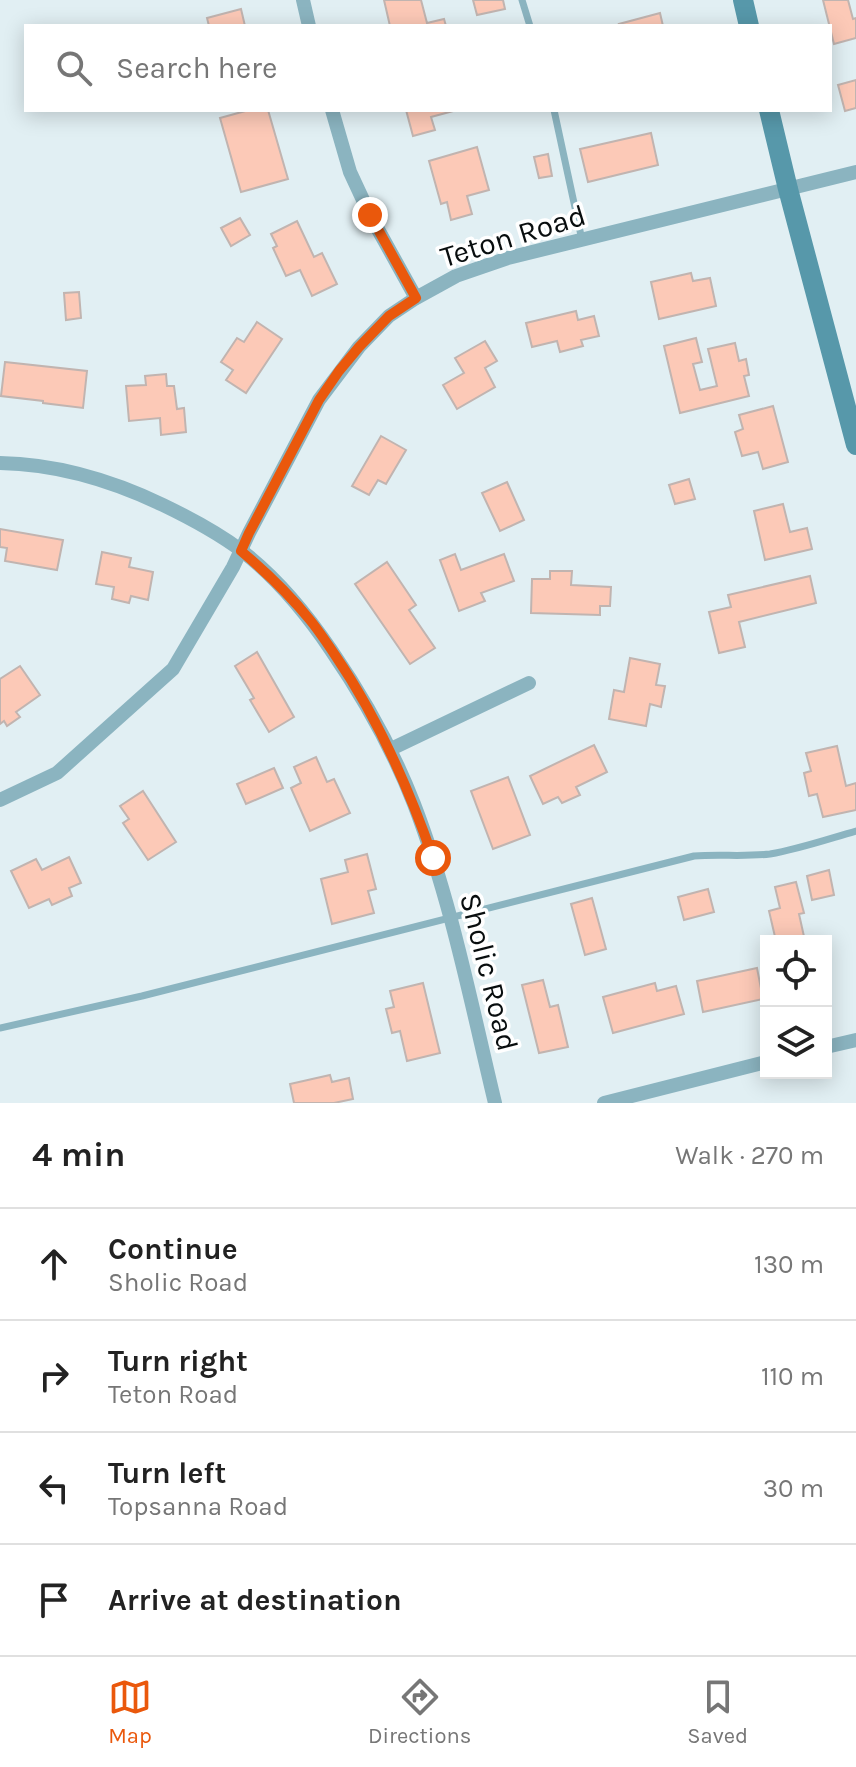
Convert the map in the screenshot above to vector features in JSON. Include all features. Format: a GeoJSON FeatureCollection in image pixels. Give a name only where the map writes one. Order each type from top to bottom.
{"type":"FeatureCollection","features":[{"type":"Feature","properties":{"kind":"street"},"geometry":{"type":"LineString","coordinates":[[303,0],[309,24]]}},
{"type":"Feature","properties":{"kind":"street"},"geometry":{"type":"LineString","coordinates":[[743,0],[749,24]]}},
{"type":"Feature","properties":{"kind":"street"},"geometry":{"type":"LineString","coordinates":[[333,112],[350,172],[416,298]]}},
{"type":"Feature","properties":{"kind":"street"},"geometry":{"type":"LineString","coordinates":[[769,112],[856,445]]}},
{"type":"Feature","properties":{"kind":"street","name":"Teton Road"},"geometry":{"type":"LineString","coordinates":[[0,800],[57,773],[173,669],[241,551],[319,400],[359,347],[389,316],[456,276],[508,258],[856,172]]}},
{"type":"Feature","properties":{"kind":"street","name":"Sholic Road"},"geometry":{"type":"LineString","coordinates":[[0,463],[19,463],[79,475],[141,495],[190,518],[241,551],[273,579],[312,621],[352,680],[391,749],[414,804],[450,919],[495,1103]]}},
{"type":"Feature","properties":{"kind":"street"},"geometry":{"type":"LineString","coordinates":[[391,749],[529,683]]}},
{"type":"Feature","properties":{"kind":"street"},"geometry":{"type":"LineString","coordinates":[[832,1046],[856,1040]]}},
{"type":"Feature","properties":{"kind":"street"},"geometry":{"type":"LineString","coordinates":[[604,1103],[760,1064]]}},
{"type":"Feature","properties":{"kind":"lane"},"geometry":{"type":"LineString","coordinates":[[522,0],[529,24]]}},
{"type":"Feature","properties":{"kind":"lane"},"geometry":{"type":"LineString","coordinates":[[554,112],[582,240]]}},
{"type":"Feature","properties":{"kind":"lane"},"geometry":{"type":"LineString","coordinates":[[0,1028],[157,993],[694,856],[773,853],[856,831]]}},
{"type":"Feature","properties":{"kind":"building"},"geometry":{"type":"Polygon","coordinates":[[[384,0],[421,0],[427,23],[444,19],[445,24],[390,24],[384,0]]]}},
{"type":"Feature","properties":{"kind":"building"},"geometry":{"type":"Polygon","coordinates":[[[473,0],[503,0],[505,9],[477,15],[473,0]]]}},
{"type":"Feature","properties":{"kind":"building"},"geometry":{"type":"Polygon","coordinates":[[[823,0],[848,0],[853,19],[856,18],[856,38],[834,44],[832,24],[829,24],[823,0]]]}},
{"type":"Feature","properties":{"kind":"building"},"geometry":{"type":"Polygon","coordinates":[[[241,9],[245,24],[208,24],[207,18],[241,9]]]}},
{"type":"Feature","properties":{"kind":"building"},"geometry":{"type":"Polygon","coordinates":[[[660,13],[663,24],[619,24],[660,13]]]}},
{"type":"Feature","properties":{"kind":"building"},"geometry":{"type":"Polygon","coordinates":[[[856,80],[856,108],[845,111],[838,85],[856,80]]]}},
{"type":"Feature","properties":{"kind":"building"},"geometry":{"type":"Polygon","coordinates":[[[242,112],[269,112],[288,179],[241,192],[220,118],[242,112]]]}},
{"type":"Feature","properties":{"kind":"building"},"geometry":{"type":"Polygon","coordinates":[[[407,112],[450,112],[431,117],[435,130],[413,136],[407,112]]]}},
{"type":"Feature","properties":{"kind":"building"},"geometry":{"type":"Polygon","coordinates":[[[651,133],[658,165],[588,182],[580,149],[651,133]]]}},
{"type":"Feature","properties":{"kind":"building"},"geometry":{"type":"Polygon","coordinates":[[[477,147],[489,190],[467,196],[472,214],[451,220],[447,202],[441,204],[429,161],[477,147]]]}},
{"type":"Feature","properties":{"kind":"building"},"geometry":{"type":"Polygon","coordinates":[[[548,154],[552,176],[539,178],[534,157],[548,154]]]}},
{"type":"Feature","properties":{"kind":"building"},"geometry":{"type":"Polygon","coordinates":[[[240,218],[250,235],[231,246],[221,228],[240,218]]]}},
{"type":"Feature","properties":{"kind":"building"},"geometry":{"type":"Polygon","coordinates":[[[297,221],[314,257],[322,253],[337,284],[312,296],[300,270],[286,276],[273,248],[277,246],[271,234],[297,221]]]}},
{"type":"Feature","properties":{"kind":"building"},"geometry":{"type":"Polygon","coordinates":[[[691,273],[693,281],[710,278],[716,306],[659,319],[651,282],[691,273]]]}},
{"type":"Feature","properties":{"kind":"building"},"geometry":{"type":"Polygon","coordinates":[[[79,292],[81,318],[66,320],[64,293],[79,292]]]}},
{"type":"Feature","properties":{"kind":"building"},"geometry":{"type":"Polygon","coordinates":[[[576,311],[578,320],[594,316],[599,336],[581,340],[583,346],[560,352],[557,341],[532,347],[526,323],[576,311]]]}},
{"type":"Feature","properties":{"kind":"building"},"geometry":{"type":"Polygon","coordinates":[[[257,322],[282,339],[246,393],[226,380],[233,370],[221,362],[237,338],[244,342],[257,322]]]}},
{"type":"Feature","properties":{"kind":"building"},"geometry":{"type":"Polygon","coordinates":[[[696,338],[702,362],[693,364],[700,390],[717,386],[708,349],[735,343],[739,361],[746,359],[749,375],[744,376],[749,396],[680,413],[664,346],[696,338]]]}},
{"type":"Feature","properties":{"kind":"building"},"geometry":{"type":"Polygon","coordinates":[[[485,341],[497,361],[485,368],[495,387],[457,409],[443,385],[464,373],[455,358],[485,341]]]}},
{"type":"Feature","properties":{"kind":"building"},"geometry":{"type":"Polygon","coordinates":[[[5,362],[87,371],[83,408],[1,396],[5,362]]]}},
{"type":"Feature","properties":{"kind":"building"},"geometry":{"type":"Polygon","coordinates":[[[166,374],[167,386],[174,386],[177,409],[184,408],[186,432],[161,435],[160,418],[129,421],[126,386],[146,385],[145,376],[166,374]]]}},
{"type":"Feature","properties":{"kind":"building"},"geometry":{"type":"Polygon","coordinates":[[[773,406],[788,462],[763,469],[758,452],[742,456],[735,432],[743,429],[739,415],[773,406]]]}},
{"type":"Feature","properties":{"kind":"building"},"geometry":{"type":"Polygon","coordinates":[[[381,436],[406,450],[386,484],[378,480],[369,495],[352,486],[381,436]]]}},
{"type":"Feature","properties":{"kind":"building"},"geometry":{"type":"Polygon","coordinates":[[[689,479],[695,499],[675,504],[669,485],[689,479]]]}},
{"type":"Feature","properties":{"kind":"building"},"geometry":{"type":"Polygon","coordinates":[[[507,482],[524,520],[500,531],[482,493],[507,482]]]}},
{"type":"Feature","properties":{"kind":"building"},"geometry":{"type":"Polygon","coordinates":[[[783,504],[790,532],[807,528],[812,549],[765,560],[754,511],[783,504]]]}},
{"type":"Feature","properties":{"kind":"building"},"geometry":{"type":"Polygon","coordinates":[[[0,529],[63,540],[57,570],[5,561],[7,548],[0,547],[0,529]]]}},
{"type":"Feature","properties":{"kind":"building"},"geometry":{"type":"Polygon","coordinates":[[[102,552],[131,558],[129,567],[153,572],[148,600],[131,596],[129,603],[112,599],[114,587],[96,584],[102,552]]]}},
{"type":"Feature","properties":{"kind":"building"},"geometry":{"type":"Polygon","coordinates":[[[455,554],[461,570],[504,554],[514,581],[481,593],[485,601],[459,611],[440,560],[455,554]]]}},
{"type":"Feature","properties":{"kind":"building"},"geometry":{"type":"Polygon","coordinates":[[[387,562],[416,605],[409,610],[435,648],[410,664],[355,584],[387,562]]]}},
{"type":"Feature","properties":{"kind":"building"},"geometry":{"type":"Polygon","coordinates":[[[550,571],[572,571],[571,585],[611,587],[610,606],[600,606],[600,615],[531,613],[532,579],[550,579],[550,571]]]}},
{"type":"Feature","properties":{"kind":"building"},"geometry":{"type":"Polygon","coordinates":[[[810,576],[816,603],[739,622],[745,647],[719,653],[709,612],[731,607],[728,595],[810,576]]]}},
{"type":"Feature","properties":{"kind":"building"},"geometry":{"type":"Polygon","coordinates":[[[257,652],[294,717],[269,732],[235,666],[257,652]]]}},
{"type":"Feature","properties":{"kind":"building"},"geometry":{"type":"Polygon","coordinates":[[[630,658],[660,664],[656,685],[665,686],[661,707],[650,704],[646,726],[609,719],[614,690],[624,692],[630,658]]]}},
{"type":"Feature","properties":{"kind":"building"},"geometry":{"type":"Polygon","coordinates":[[[20,666],[40,695],[16,712],[20,717],[7,726],[4,721],[0,724],[0,679],[20,666]]]}},
{"type":"Feature","properties":{"kind":"building"},"geometry":{"type":"Polygon","coordinates":[[[594,745],[607,772],[576,787],[580,795],[562,803],[558,797],[543,804],[530,776],[594,745]]]}},
{"type":"Feature","properties":{"kind":"building"},"geometry":{"type":"Polygon","coordinates":[[[837,746],[846,786],[856,783],[856,810],[823,817],[817,794],[809,796],[804,773],[811,771],[806,753],[837,746]]]}},
{"type":"Feature","properties":{"kind":"building"},"geometry":{"type":"Polygon","coordinates":[[[316,757],[327,782],[334,779],[350,813],[310,831],[291,788],[301,783],[294,767],[316,757]]]}},
{"type":"Feature","properties":{"kind":"building"},"geometry":{"type":"Polygon","coordinates":[[[274,768],[283,788],[246,804],[237,784],[274,768]]]}},
{"type":"Feature","properties":{"kind":"building"},"geometry":{"type":"Polygon","coordinates":[[[508,777],[530,835],[493,849],[471,791],[508,777]]]}},
{"type":"Feature","properties":{"kind":"building"},"geometry":{"type":"Polygon","coordinates":[[[143,791],[176,842],[148,860],[123,823],[129,819],[120,806],[143,791]]]}},
{"type":"Feature","properties":{"kind":"building"},"geometry":{"type":"Polygon","coordinates":[[[367,854],[376,889],[368,891],[374,913],[332,924],[321,879],[348,872],[345,860],[367,854]]]}},
{"type":"Feature","properties":{"kind":"building"},"geometry":{"type":"Polygon","coordinates":[[[69,857],[81,883],[69,888],[72,896],[52,905],[49,899],[29,908],[11,871],[36,859],[42,870],[69,857]]]}},
{"type":"Feature","properties":{"kind":"building"},"geometry":{"type":"Polygon","coordinates":[[[829,870],[834,895],[812,900],[807,876],[829,870]]]}},
{"type":"Feature","properties":{"kind":"building"},"geometry":{"type":"Polygon","coordinates":[[[796,882],[804,913],[799,914],[804,935],[775,935],[769,911],[780,908],[775,887],[796,882]]]}},
{"type":"Feature","properties":{"kind":"building"},"geometry":{"type":"Polygon","coordinates":[[[708,889],[714,912],[684,920],[678,897],[708,889]]]}},
{"type":"Feature","properties":{"kind":"building"},"geometry":{"type":"Polygon","coordinates":[[[592,898],[606,949],[585,955],[571,904],[592,898]]]}},
{"type":"Feature","properties":{"kind":"building"},"geometry":{"type":"Polygon","coordinates":[[[757,968],[760,1000],[703,1012],[697,981],[757,968]]]}},
{"type":"Feature","properties":{"kind":"building"},"geometry":{"type":"Polygon","coordinates":[[[543,980],[550,1007],[558,1005],[568,1047],[539,1053],[522,985],[543,980]]]}},
{"type":"Feature","properties":{"kind":"building"},"geometry":{"type":"Polygon","coordinates":[[[423,983],[440,1053],[407,1061],[400,1031],[392,1033],[386,1009],[394,1007],[390,991],[423,983]]]}},
{"type":"Feature","properties":{"kind":"building"},"geometry":{"type":"Polygon","coordinates":[[[655,983],[657,991],[676,986],[684,1014],[613,1033],[603,997],[655,983]]]}},
{"type":"Feature","properties":{"kind":"building"},"geometry":{"type":"Polygon","coordinates":[[[330,1075],[332,1082],[349,1078],[353,1099],[334,1103],[294,1103],[290,1084],[330,1075]]]}},
{"type":"Feature","properties":{"kind":"route"},"geometry":{"type":"LineString","coordinates":[[370,215],[416,298],[389,316],[339,371],[319,400],[241,551],[273,579],[312,621],[352,680],[391,749],[433,858]]}}]}
